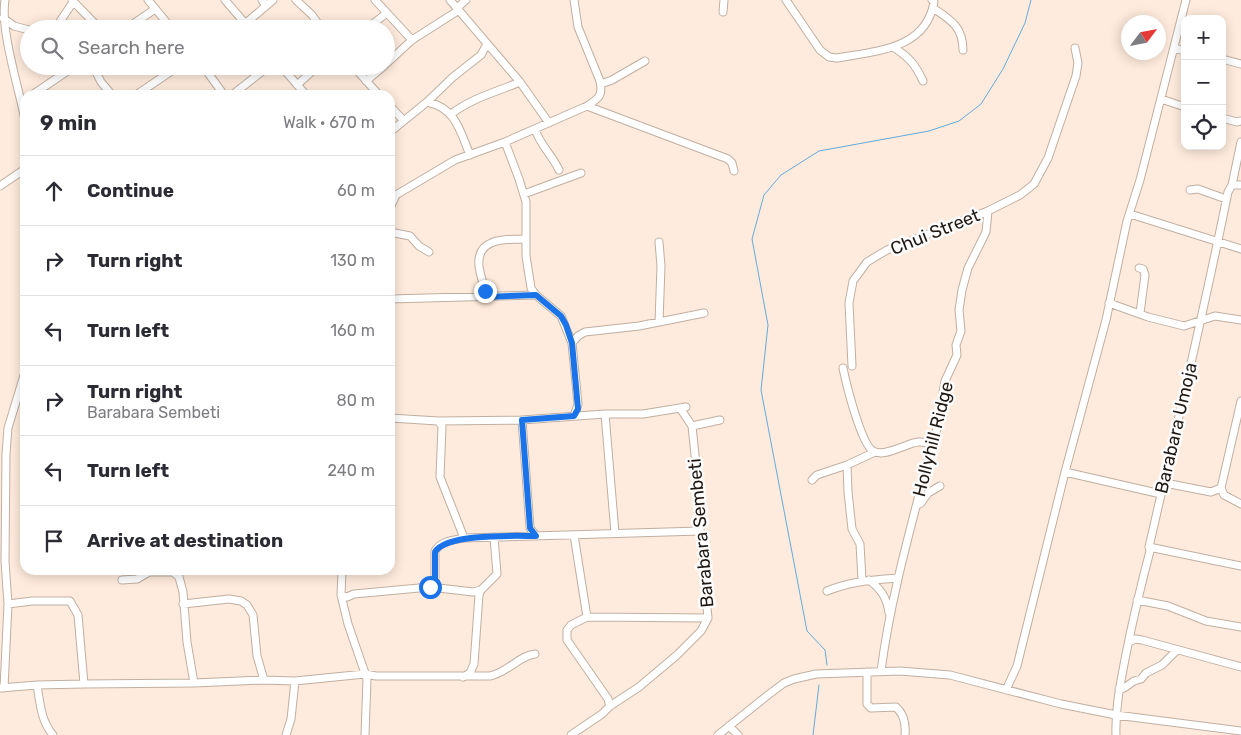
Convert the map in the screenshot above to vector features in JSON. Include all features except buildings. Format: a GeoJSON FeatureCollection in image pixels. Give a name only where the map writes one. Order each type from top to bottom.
{"type":"FeatureCollection","features":[{"type":"Feature","properties":{"kind":"street"},"geometry":{"type":"LineString","coordinates":[[5,0],[1,15],[3,29],[11,67],[20,92]]}},
{"type":"Feature","properties":{"kind":"street"},"geometry":{"type":"LineString","coordinates":[[148,0],[164,20]]}},
{"type":"Feature","properties":{"kind":"street"},"geometry":{"type":"LineString","coordinates":[[225,0],[243,20]]}},
{"type":"Feature","properties":{"kind":"street"},"geometry":{"type":"LineString","coordinates":[[252,20],[264,3],[273,0]]}},
{"type":"Feature","properties":{"kind":"street"},"geometry":{"type":"LineString","coordinates":[[296,0],[316,20]]}},
{"type":"Feature","properties":{"kind":"street"},"geometry":{"type":"LineString","coordinates":[[375,0],[393,20]]}},
{"type":"Feature","properties":{"kind":"street"},"geometry":{"type":"LineString","coordinates":[[450,0],[520,82],[550,123]]}},
{"type":"Feature","properties":{"kind":"street"},"geometry":{"type":"LineString","coordinates":[[395,56],[412,40],[458,9],[466,0]]}},
{"type":"Feature","properties":{"kind":"street"},"geometry":{"type":"LineString","coordinates":[[396,195],[455,160],[550,123],[598,99],[602,90],[578,27],[574,0]]}},
{"type":"Feature","properties":{"kind":"street"},"geometry":{"type":"LineString","coordinates":[[723,12],[724,0]]}},
{"type":"Feature","properties":{"kind":"street"},"geometry":{"type":"LineString","coordinates":[[786,0],[820,50],[829,57],[837,58],[893,47],[909,40],[920,31],[934,3],[961,32],[963,50]]}},
{"type":"Feature","properties":{"kind":"street"},"geometry":{"type":"LineString","coordinates":[[1006,690],[1016,666],[1186,0]]}},
{"type":"Feature","properties":{"kind":"street"},"geometry":{"type":"LineString","coordinates":[[60,20],[72,1],[91,20]]}},
{"type":"Feature","properties":{"kind":"street"},"geometry":{"type":"LineString","coordinates":[[139,20],[155,9]]}},
{"type":"Feature","properties":{"kind":"street"},"geometry":{"type":"LineString","coordinates":[[378,20],[387,13]]}},
{"type":"Feature","properties":{"kind":"street"},"geometry":{"type":"LineString","coordinates":[[1,15],[14,26],[20,28]]}},
{"type":"Feature","properties":{"kind":"street"},"geometry":{"type":"LineString","coordinates":[[395,22],[412,40]]}},
{"type":"Feature","properties":{"kind":"street"},"geometry":{"type":"LineString","coordinates":[[395,127],[481,55],[487,44]]}},
{"type":"Feature","properties":{"kind":"street"},"geometry":{"type":"LineString","coordinates":[[893,47],[907,56],[915,65],[923,81]]}},
{"type":"Feature","properties":{"kind":"street","name":"Chui Street"},"geometry":{"type":"LineString","coordinates":[[852,366],[849,303],[853,281],[867,262],[887,250],[988,211],[1020,195],[1034,184],[1048,158],[1076,76],[1078,62],[1075,48]]}},
{"type":"Feature","properties":{"kind":"street"},"geometry":{"type":"LineString","coordinates":[[1174,48],[1181,50]]}},
{"type":"Feature","properties":{"kind":"street"},"geometry":{"type":"LineString","coordinates":[[1226,60],[1241,64]]}},
{"type":"Feature","properties":{"kind":"street"},"geometry":{"type":"LineString","coordinates":[[600,84],[612,80],[645,61]]}},
{"type":"Feature","properties":{"kind":"street"},"geometry":{"type":"LineString","coordinates":[[39,90],[62,75]]}},
{"type":"Feature","properties":{"kind":"street"},"geometry":{"type":"LineString","coordinates":[[98,75],[108,90]]}},
{"type":"Feature","properties":{"kind":"street"},"geometry":{"type":"LineString","coordinates":[[143,90],[166,75]]}},
{"type":"Feature","properties":{"kind":"street"},"geometry":{"type":"LineString","coordinates":[[210,75],[220,90]]}},
{"type":"Feature","properties":{"kind":"street"},"geometry":{"type":"LineString","coordinates":[[238,90],[258,75]]}},
{"type":"Feature","properties":{"kind":"street"},"geometry":{"type":"LineString","coordinates":[[289,75],[302,90]]}},
{"type":"Feature","properties":{"kind":"street"},"geometry":{"type":"LineString","coordinates":[[297,85],[308,75]]}},
{"type":"Feature","properties":{"kind":"street"},"geometry":{"type":"LineString","coordinates":[[361,75],[374,90]]}},
{"type":"Feature","properties":{"kind":"street"},"geometry":{"type":"LineString","coordinates":[[366,81],[373,75]]}},
{"type":"Feature","properties":{"kind":"street"},"geometry":{"type":"LineString","coordinates":[[451,114],[463,105],[480,97],[520,82]]}},
{"type":"Feature","properties":{"kind":"street"},"geometry":{"type":"LineString","coordinates":[[1161,99],[1181,106]]}},
{"type":"Feature","properties":{"kind":"street"},"geometry":{"type":"LineString","coordinates":[[427,102],[444,108],[451,114],[458,125],[470,155]]}},
{"type":"Feature","properties":{"kind":"street"},"geometry":{"type":"LineString","coordinates":[[587,106],[728,159],[732,163],[734,171]]}},
{"type":"Feature","properties":{"kind":"street"},"geometry":{"type":"LineString","coordinates":[[395,111],[403,120]]}},
{"type":"Feature","properties":{"kind":"street"},"geometry":{"type":"LineString","coordinates":[[1226,119],[1236,122],[1241,121]]}},
{"type":"Feature","properties":{"kind":"street"},"geometry":{"type":"LineString","coordinates":[[535,129],[544,149],[554,160],[559,170]]}},
{"type":"Feature","properties":{"kind":"street"},"geometry":{"type":"LineString","coordinates":[[505,142],[524,194],[527,215],[526,256],[532,288],[536,295],[561,316],[572,343],[578,404],[574,416]]}},
{"type":"Feature","properties":{"kind":"street","name":"Barabara Umoja"},"geometry":{"type":"LineString","coordinates":[[1116,735],[1119,689],[1137,600],[1150,551],[1149,547],[1173,437],[1201,321],[1226,198],[1232,184],[1241,142]]}},
{"type":"Feature","properties":{"kind":"street"},"geometry":{"type":"LineString","coordinates":[[0,186],[20,172]]}},
{"type":"Feature","properties":{"kind":"street"},"geometry":{"type":"LineString","coordinates":[[524,194],[581,172]]}},
{"type":"Feature","properties":{"kind":"street"},"geometry":{"type":"LineString","coordinates":[[1232,184],[1241,185]]}},
{"type":"Feature","properties":{"kind":"street"},"geometry":{"type":"LineString","coordinates":[[1190,190],[1198,189],[1226,198]]}},
{"type":"Feature","properties":{"kind":"street","name":"Hollyhill Ridge"},"geometry":{"type":"LineString","coordinates":[[881,671],[886,633],[898,578],[936,433],[945,381],[957,355],[956,345],[962,331],[959,310],[962,290],[968,268],[986,232],[988,211]]}},
{"type":"Feature","properties":{"kind":"street"},"geometry":{"type":"LineString","coordinates":[[1130,214],[1241,249]]}},
{"type":"Feature","properties":{"kind":"street"},"geometry":{"type":"LineString","coordinates":[[395,233],[410,236],[424,250],[430,252]]}},
{"type":"Feature","properties":{"kind":"street"},"geometry":{"type":"LineString","coordinates":[[486,297],[479,267],[480,254],[485,247],[499,239],[525,239]]}},
{"type":"Feature","properties":{"kind":"street"},"geometry":{"type":"LineString","coordinates":[[659,242],[661,266],[659,322]]}},
{"type":"Feature","properties":{"kind":"street"},"geometry":{"type":"LineString","coordinates":[[1139,268],[1143,269],[1145,275],[1140,313]]}},
{"type":"Feature","properties":{"kind":"street"},"geometry":{"type":"LineString","coordinates":[[395,299],[536,295]]}},
{"type":"Feature","properties":{"kind":"street"},"geometry":{"type":"LineString","coordinates":[[1109,302],[1184,326],[1215,316],[1241,320]]}},
{"type":"Feature","properties":{"kind":"street"},"geometry":{"type":"LineString","coordinates":[[572,343],[585,332],[639,326],[704,313]]}},
{"type":"Feature","properties":{"kind":"street"},"geometry":{"type":"LineString","coordinates":[[843,368],[864,441],[871,451],[874,452]]}},
{"type":"Feature","properties":{"kind":"street"},"geometry":{"type":"LineString","coordinates":[[20,388],[8,428],[3,556],[8,604],[2,688],[37,685],[295,681],[365,674],[376,676],[463,677],[496,675],[529,655],[534,654]]}},
{"type":"Feature","properties":{"kind":"street"},"geometry":{"type":"LineString","coordinates":[[1219,490],[1228,463],[1241,402]]}},
{"type":"Feature","properties":{"kind":"street","name":"Barabara Sembeti"},"geometry":{"type":"LineString","coordinates":[[395,418],[438,421],[522,420],[605,414],[643,414],[683,407],[692,426],[700,503],[700,531],[708,618],[701,631],[678,655],[639,687],[571,735]]}},
{"type":"Feature","properties":{"kind":"street"},"geometry":{"type":"LineString","coordinates":[[605,414],[615,533]]}},
{"type":"Feature","properties":{"kind":"street"},"geometry":{"type":"LineString","coordinates":[[522,420],[530,528],[536,536]]}},
{"type":"Feature","properties":{"kind":"street"},"geometry":{"type":"LineString","coordinates":[[692,426],[720,420]]}},
{"type":"Feature","properties":{"kind":"street"},"geometry":{"type":"LineString","coordinates":[[438,421],[442,426],[440,477],[464,538]]}},
{"type":"Feature","properties":{"kind":"street"},"geometry":{"type":"LineString","coordinates":[[812,480],[817,475],[847,465],[874,452],[891,452],[918,441],[932,445]]}},
{"type":"Feature","properties":{"kind":"street"},"geometry":{"type":"LineString","coordinates":[[847,465],[852,529],[860,544],[866,580]]}},
{"type":"Feature","properties":{"kind":"street"},"geometry":{"type":"LineString","coordinates":[[1065,472],[1161,494]]}},
{"type":"Feature","properties":{"kind":"street"},"geometry":{"type":"LineString","coordinates":[[1164,483],[1198,491],[1219,490],[1230,499],[1241,504]]}},
{"type":"Feature","properties":{"kind":"street"},"geometry":{"type":"LineString","coordinates":[[917,505],[928,492],[940,486]]}},
{"type":"Feature","properties":{"kind":"street"},"geometry":{"type":"LineString","coordinates":[[430,587],[435,581],[435,552],[449,541],[464,538],[700,531]]}},
{"type":"Feature","properties":{"kind":"street"},"geometry":{"type":"LineString","coordinates":[[574,535],[587,617]]}},
{"type":"Feature","properties":{"kind":"street"},"geometry":{"type":"LineString","coordinates":[[463,677],[470,673],[474,664],[479,595],[481,590],[497,574],[494,537]]}},
{"type":"Feature","properties":{"kind":"street"},"geometry":{"type":"LineString","coordinates":[[1149,547],[1241,566]]}},
{"type":"Feature","properties":{"kind":"street"},"geometry":{"type":"LineString","coordinates":[[122,580],[136,579],[143,575]]}},
{"type":"Feature","properties":{"kind":"street"},"geometry":{"type":"LineString","coordinates":[[177,575],[179,577],[183,592],[188,650],[194,683]]}},
{"type":"Feature","properties":{"kind":"street"},"geometry":{"type":"LineString","coordinates":[[342,575],[341,595],[348,624],[367,680],[365,735]]}},
{"type":"Feature","properties":{"kind":"street"},"geometry":{"type":"LineString","coordinates":[[827,590],[843,584],[866,580],[898,578]]}},
{"type":"Feature","properties":{"kind":"street"},"geometry":{"type":"LineString","coordinates":[[866,580],[878,587],[885,598],[890,617]]}},
{"type":"Feature","properties":{"kind":"street"},"geometry":{"type":"LineString","coordinates":[[341,595],[347,597],[354,594],[430,587],[473,592],[481,590]]}},
{"type":"Feature","properties":{"kind":"street"},"geometry":{"type":"LineString","coordinates":[[183,604],[229,599],[241,601],[247,605],[253,615],[257,656],[264,680]]}},
{"type":"Feature","properties":{"kind":"street"},"geometry":{"type":"LineString","coordinates":[[1137,600],[1168,606],[1206,621],[1241,628]]}},
{"type":"Feature","properties":{"kind":"street"},"geometry":{"type":"LineString","coordinates":[[8,604],[32,601],[70,601],[78,615],[84,684]]}},
{"type":"Feature","properties":{"kind":"street"},"geometry":{"type":"LineString","coordinates":[[610,706],[608,699],[568,640],[566,633],[568,628],[587,617],[708,618]]}},
{"type":"Feature","properties":{"kind":"street"},"geometry":{"type":"LineString","coordinates":[[1129,642],[1135,639],[1142,640],[1241,666]]}},
{"type":"Feature","properties":{"kind":"street"},"geometry":{"type":"LineString","coordinates":[[1119,689],[1124,688],[1134,680],[1141,679],[1146,673],[1162,664],[1177,650]]}},
{"type":"Feature","properties":{"kind":"street"},"geometry":{"type":"LineString","coordinates":[[718,735],[784,683],[794,679],[816,674],[881,671],[914,671],[950,675],[1061,704],[1116,715],[1241,732]]}},
{"type":"Feature","properties":{"kind":"street"},"geometry":{"type":"LineString","coordinates":[[867,672],[867,704],[870,708],[898,708],[904,720],[905,735]]}},
{"type":"Feature","properties":{"kind":"street"},"geometry":{"type":"LineString","coordinates":[[286,735],[291,720],[295,681]]}},
{"type":"Feature","properties":{"kind":"street"},"geometry":{"type":"LineString","coordinates":[[37,685],[46,727],[53,735]]}},
{"type":"Feature","properties":{"kind":"street"},"geometry":{"type":"LineString","coordinates":[[729,726],[738,735]]}},
{"type":"Feature","properties":{"kind":"waterway"},"geometry":{"type":"LineString","coordinates":[[827,665],[825,650],[807,631],[761,390],[768,325],[752,239],[764,195],[781,175],[819,151],[929,131],[959,121],[981,104],[1003,69],[1025,23],[1031,0]]}},
{"type":"Feature","properties":{"kind":"waterway"},"geometry":{"type":"LineString","coordinates":[[813,735],[819,685]]}},
{"type":"Feature","properties":{"kind":"route"},"geometry":{"type":"LineString","coordinates":[[430,587],[435,581],[435,552],[442,544],[464,538],[536,536],[530,528],[522,420],[574,416],[578,409],[572,343],[561,316],[536,295],[486,297],[485,291]]}}]}
